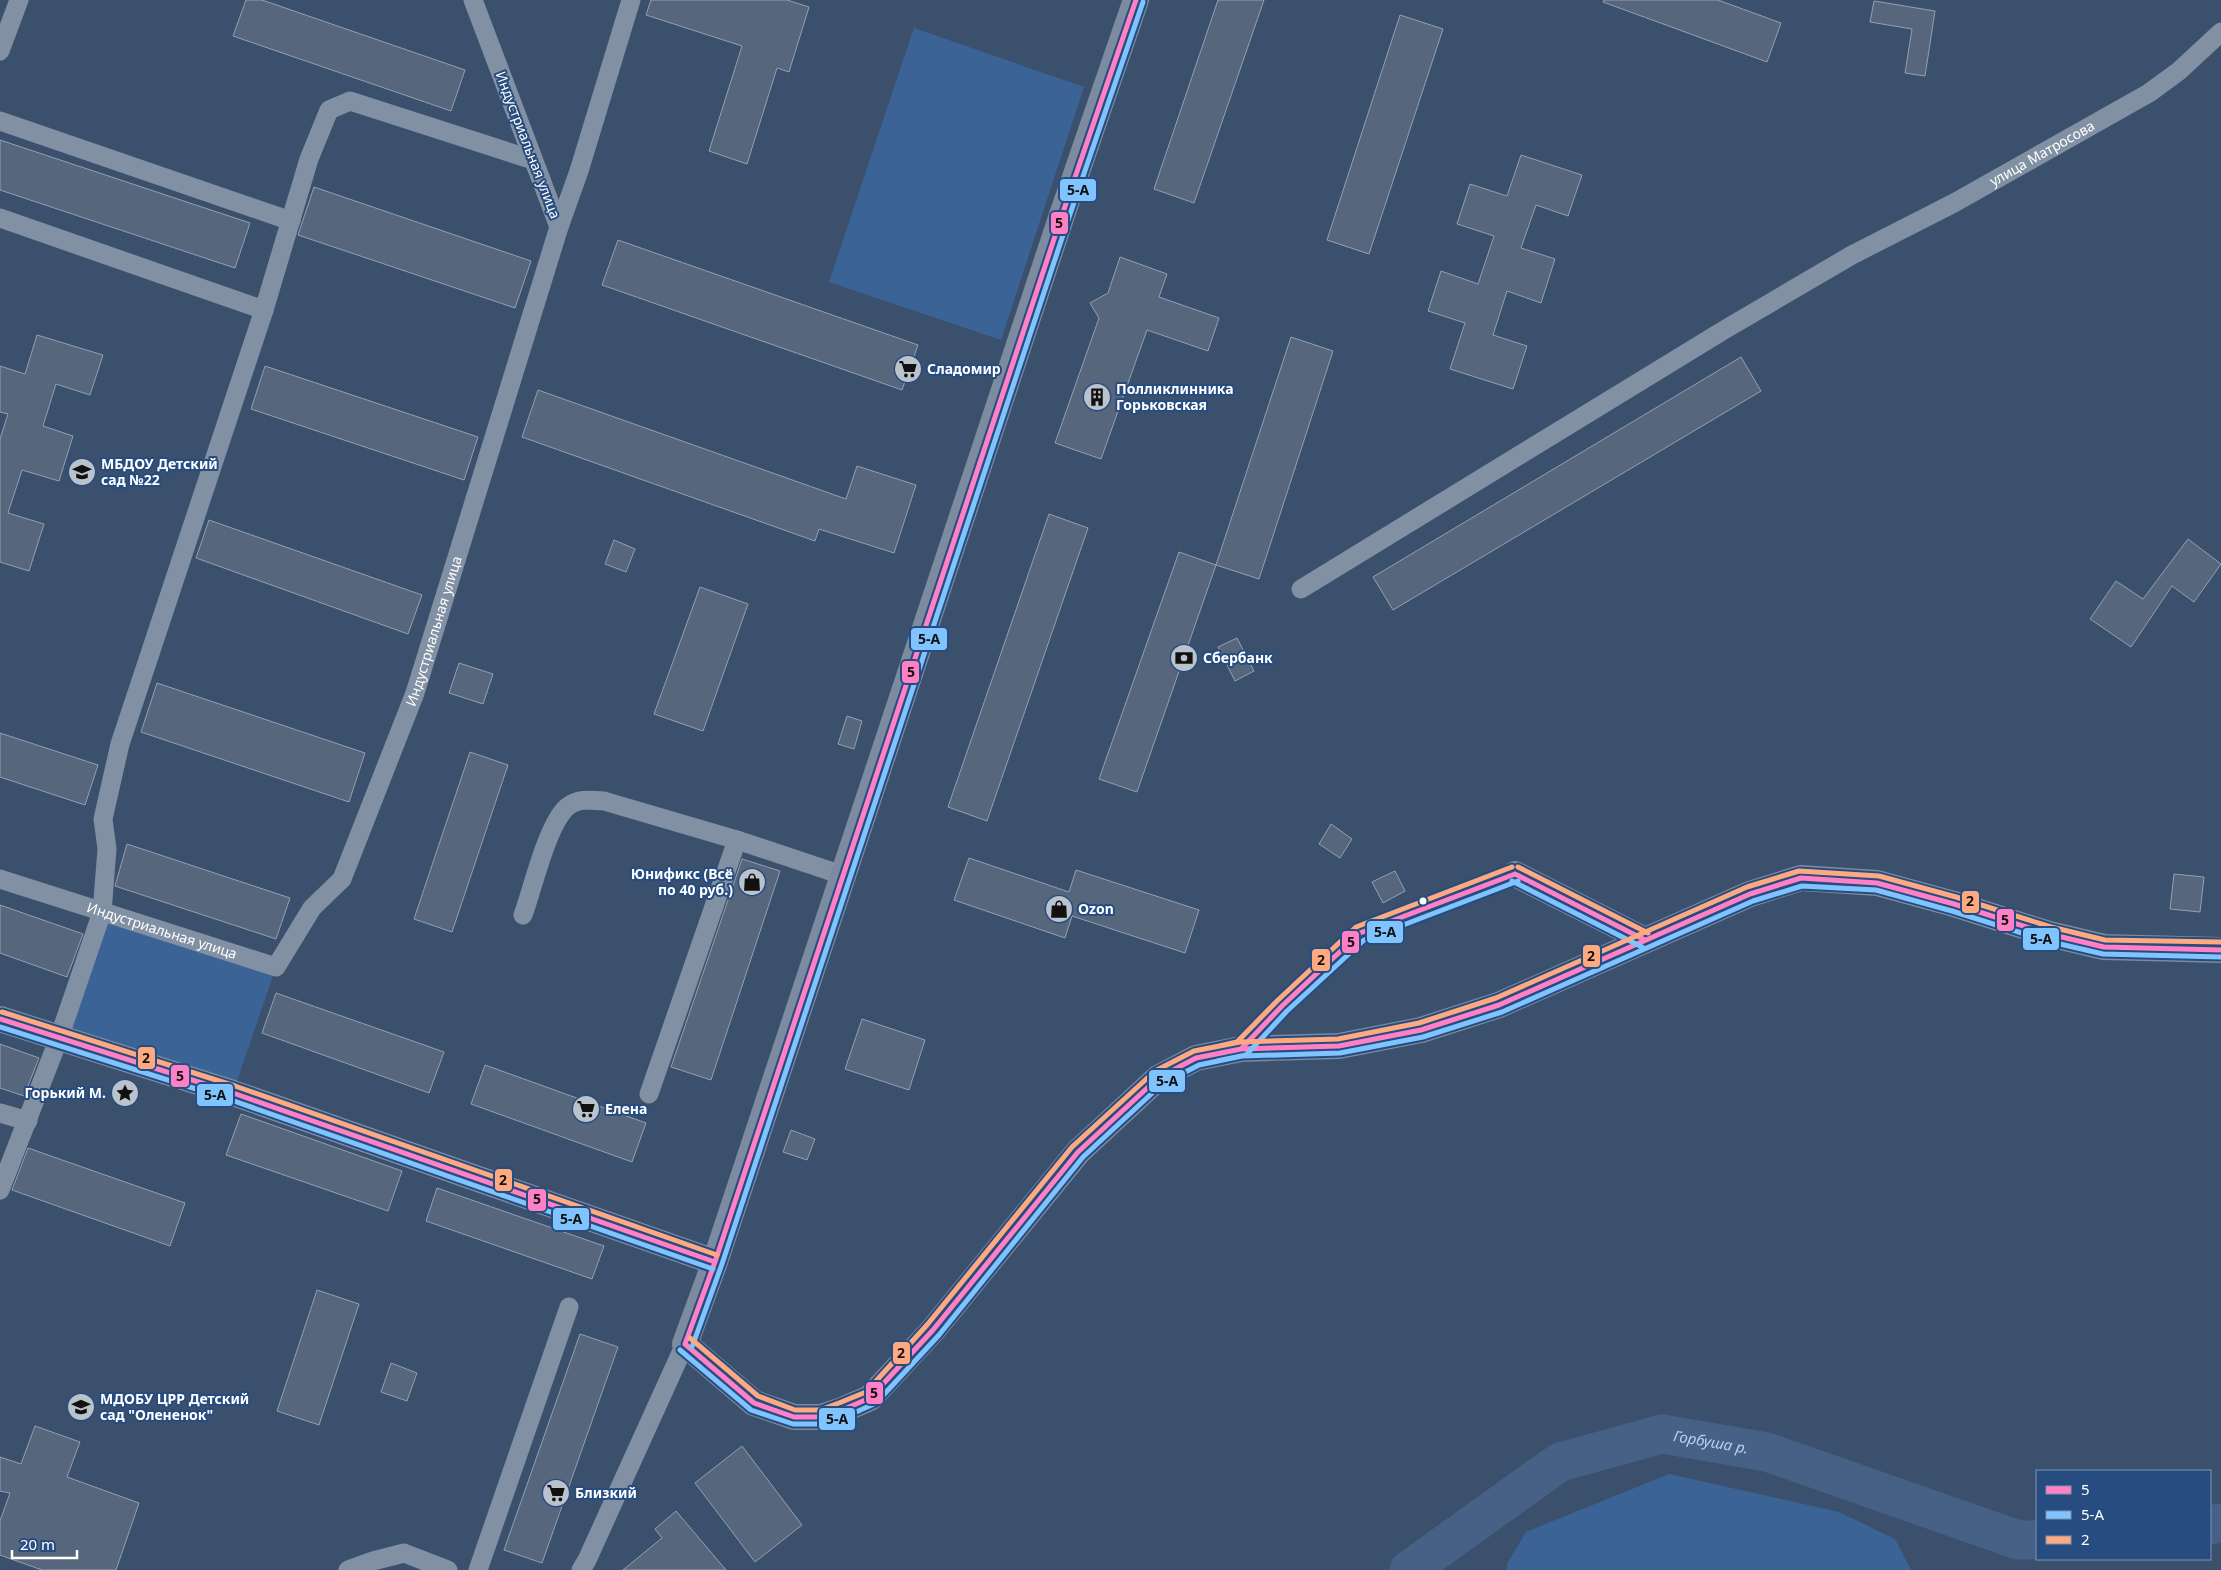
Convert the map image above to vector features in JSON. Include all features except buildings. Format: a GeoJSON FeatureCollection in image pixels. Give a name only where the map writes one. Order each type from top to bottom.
{"type":"FeatureCollection","features":[{"type":"Feature","properties":{"kind":"street"},"geometry":{"type":"LineString","coordinates":[[0,51],[19,0]]}},
{"type":"Feature","properties":{"kind":"street","name":"Индустриальная улица"},"geometry":{"type":"LineString","coordinates":[[0,879],[276,967],[312,908],[342,879],[415,693],[559,227],[473,0]]}},
{"type":"Feature","properties":{"kind":"street"},"geometry":{"type":"LineString","coordinates":[[559,227],[579,171],[631,0]]}},
{"type":"Feature","properties":{"kind":"street"},"geometry":{"type":"LineString","coordinates":[[581,1570],[685,1344],[715,1262],[1061,218],[1136,0]]}},
{"type":"Feature","properties":{"kind":"street","name":"улица Матросова"},"geometry":{"type":"LineString","coordinates":[[1301,589],[1724,330],[1852,255],[1954,203],[2149,93],[2179,70],[2221,32]]}},
{"type":"Feature","properties":{"kind":"street"},"geometry":{"type":"LineString","coordinates":[[0,1190],[60,1038],[102,912],[106,849],[104,819],[118,750],[264,310],[309,158],[329,110],[350,101],[533,160]]}},
{"type":"Feature","properties":{"kind":"street"},"geometry":{"type":"LineString","coordinates":[[0,121],[291,221]]}},
{"type":"Feature","properties":{"kind":"street"},"geometry":{"type":"LineString","coordinates":[[0,218],[264,310]]}},
{"type":"Feature","properties":{"kind":"street"},"geometry":{"type":"LineString","coordinates":[[524,915],[554,826],[568,806],[584,799],[604,801],[737,840],[842,875]]}},
{"type":"Feature","properties":{"kind":"street"},"geometry":{"type":"LineString","coordinates":[[649,1094],[737,840]]}},
{"type":"Feature","properties":{"kind":"street"},"geometry":{"type":"LineString","coordinates":[[1514,874],[1645,940]]}},
{"type":"Feature","properties":{"kind":"street"},"geometry":{"type":"LineString","coordinates":[[685,1344],[754,1403],[794,1417],[821,1417],[842,1410],[870,1398],[933,1330],[1078,1152],[1158,1078],[1196,1058],[1241,1049],[1338,1046],[1421,1030],[1499,1005],[1750,894],[1800,878],[1877,883],[1954,904],[2049,934],[2104,946],[2221,950]]}},
{"type":"Feature","properties":{"kind":"street"},"geometry":{"type":"LineString","coordinates":[[0,1019],[232,1093],[715,1262]]}},
{"type":"Feature","properties":{"kind":"street"},"geometry":{"type":"LineString","coordinates":[[0,1113],[28,1121]]}},
{"type":"Feature","properties":{"kind":"street"},"geometry":{"type":"LineString","coordinates":[[478,1570],[569,1308]]}},
{"type":"Feature","properties":{"kind":"street"},"geometry":{"type":"LineString","coordinates":[[348,1570],[373,1561],[404,1554],[448,1570]]}},
{"type":"Feature","properties":{"kind":"shaded area"},"geometry":{"type":"Polygon","coordinates":[[[914,28],[1084,87],[1001,340],[829,282],[914,28]]]}},
{"type":"Feature","properties":{"kind":"shaded area"},"geometry":{"type":"Polygon","coordinates":[[[102,912],[276,967],[233,1093],[59,1038],[102,912]]]}},
{"type":"Feature","properties":{"kind":"shaded area"},"geometry":{"type":"Polygon","coordinates":[[[1669,1474],[1839,1512],[1895,1539],[1911,1570],[1507,1570],[1507,1564],[1526,1532],[1669,1474]]]}},
{"type":"Feature","properties":{"kind":"waterway","name":"Горбуша р."},"geometry":{"type":"LineString","coordinates":[[1409,1570],[1560,1462],[1662,1434],[1767,1452],[2018,1540],[2036,1540]]}},
{"type":"Feature","properties":{"kind":"waterway","name":"Горбуша р."},"geometry":{"type":"LineString","coordinates":[[2211,1525],[2221,1523]]}},
{"type":"Feature","properties":{"kind":"transit line","name":"5"},"geometry":{"type":"LineString","coordinates":[[685,1344],[715,1262],[1061,218],[1136,0]]}},
{"type":"Feature","properties":{"kind":"transit line","name":"5-А"},"geometry":{"type":"LineString","coordinates":[[692,1347],[722,1264],[1068,220],[1143,2]]}},
{"type":"Feature","properties":{"kind":"transit line","name":"2"},"geometry":{"type":"LineString","coordinates":[[1215,1047],[1237,1042],[1277,1001],[1356,927],[1512,867]]}},
{"type":"Feature","properties":{"kind":"transit line","name":"2"},"geometry":{"type":"LineString","coordinates":[[1518,867],[1648,933]]}},
{"type":"Feature","properties":{"kind":"transit line","name":"2"},"geometry":{"type":"LineString","coordinates":[[690,1338],[758,1396],[795,1410],[820,1410],[866,1392],[927,1325],[1072,1147],[1155,1071],[1194,1051],[1240,1042],[1338,1039],[1419,1023],[1496,998],[1747,887],[1799,871],[1879,876],[1956,897],[2051,927],[2105,940],[2221,942]]}},
{"type":"Feature","properties":{"kind":"transit line","name":"5"},"geometry":{"type":"LineString","coordinates":[[1515,874],[1645,940]]}},
{"type":"Feature","properties":{"kind":"transit line","name":"5"},"geometry":{"type":"LineString","coordinates":[[1216,1054],[1241,1049],[1282,1006],[1360,933],[1515,874]]}},
{"type":"Feature","properties":{"kind":"transit line","name":"5"},"geometry":{"type":"LineString","coordinates":[[685,1344],[754,1403],[794,1417],[821,1417],[842,1410],[870,1398],[933,1330],[1078,1152],[1158,1078],[1196,1058],[1241,1049],[1339,1046],[1421,1030],[1499,1005],[1750,894],[1801,878],[1877,883],[1954,904],[2049,934],[2104,947],[2221,950]]}},
{"type":"Feature","properties":{"kind":"transit line","name":"5-А"},"geometry":{"type":"LineString","coordinates":[[1512,881],[1642,947]]}},
{"type":"Feature","properties":{"kind":"transit line","name":"5-А"},"geometry":{"type":"LineString","coordinates":[[1217,1061],[1246,1055],[1287,1011],[1364,940],[1518,881]]}},
{"type":"Feature","properties":{"kind":"transit line","name":"5-А"},"geometry":{"type":"LineString","coordinates":[[680,1350],[751,1410],[793,1424],[822,1424],[845,1417],[876,1403],[939,1335],[1083,1157],[1162,1084],[1199,1065],[1242,1056],[1340,1053],[1423,1037],[1502,1012],[1753,901],[1802,886],[1876,890],[1952,911],[2047,941],[2103,954],[2221,957]]}},
{"type":"Feature","properties":{"kind":"transit line","name":"2"},"geometry":{"type":"LineString","coordinates":[[2,1012],[235,1086],[717,1255]]}},
{"type":"Feature","properties":{"kind":"transit line","name":"5"},"geometry":{"type":"LineString","coordinates":[[0,1019],[233,1093],[715,1262]]}},
{"type":"Feature","properties":{"kind":"transit line","name":"5-А"},"geometry":{"type":"LineString","coordinates":[[0,1027],[231,1100],[713,1269]]}},
{"type":"Feature","properties":{"kind":"place","name":"Сладомир"},"geometry":{"type":"Point","coordinates":[908,369]}},
{"type":"Feature","properties":{"kind":"place","name":"Полликлинника Горьковская"},"geometry":{"type":"Point","coordinates":[1097,397]}},
{"type":"Feature","properties":{"kind":"place","name":"МБДОУ Детский сад №22"},"geometry":{"type":"Point","coordinates":[82,472]}},
{"type":"Feature","properties":{"kind":"place","name":"Сбербанк"},"geometry":{"type":"Point","coordinates":[1184,658]}},
{"type":"Feature","properties":{"kind":"place","name":"Юнификс (Всё по 40 руб.)"},"geometry":{"type":"Point","coordinates":[752,882]}},
{"type":"Feature","properties":{"kind":"place","name":"Ozon"},"geometry":{"type":"Point","coordinates":[1059,909]}},
{"type":"Feature","properties":{"kind":"place","name":"Горький М."},"geometry":{"type":"Point","coordinates":[125,1093]}},
{"type":"Feature","properties":{"kind":"place","name":"Елена"},"geometry":{"type":"Point","coordinates":[586,1109]}},
{"type":"Feature","properties":{"kind":"place","name":"МДОБУ ЦРР Детский сад \"Олененок\""},"geometry":{"type":"Point","coordinates":[81,1407]}},
{"type":"Feature","properties":{"kind":"place","name":"Близкий"},"geometry":{"type":"Point","coordinates":[556,1493]}}]}
